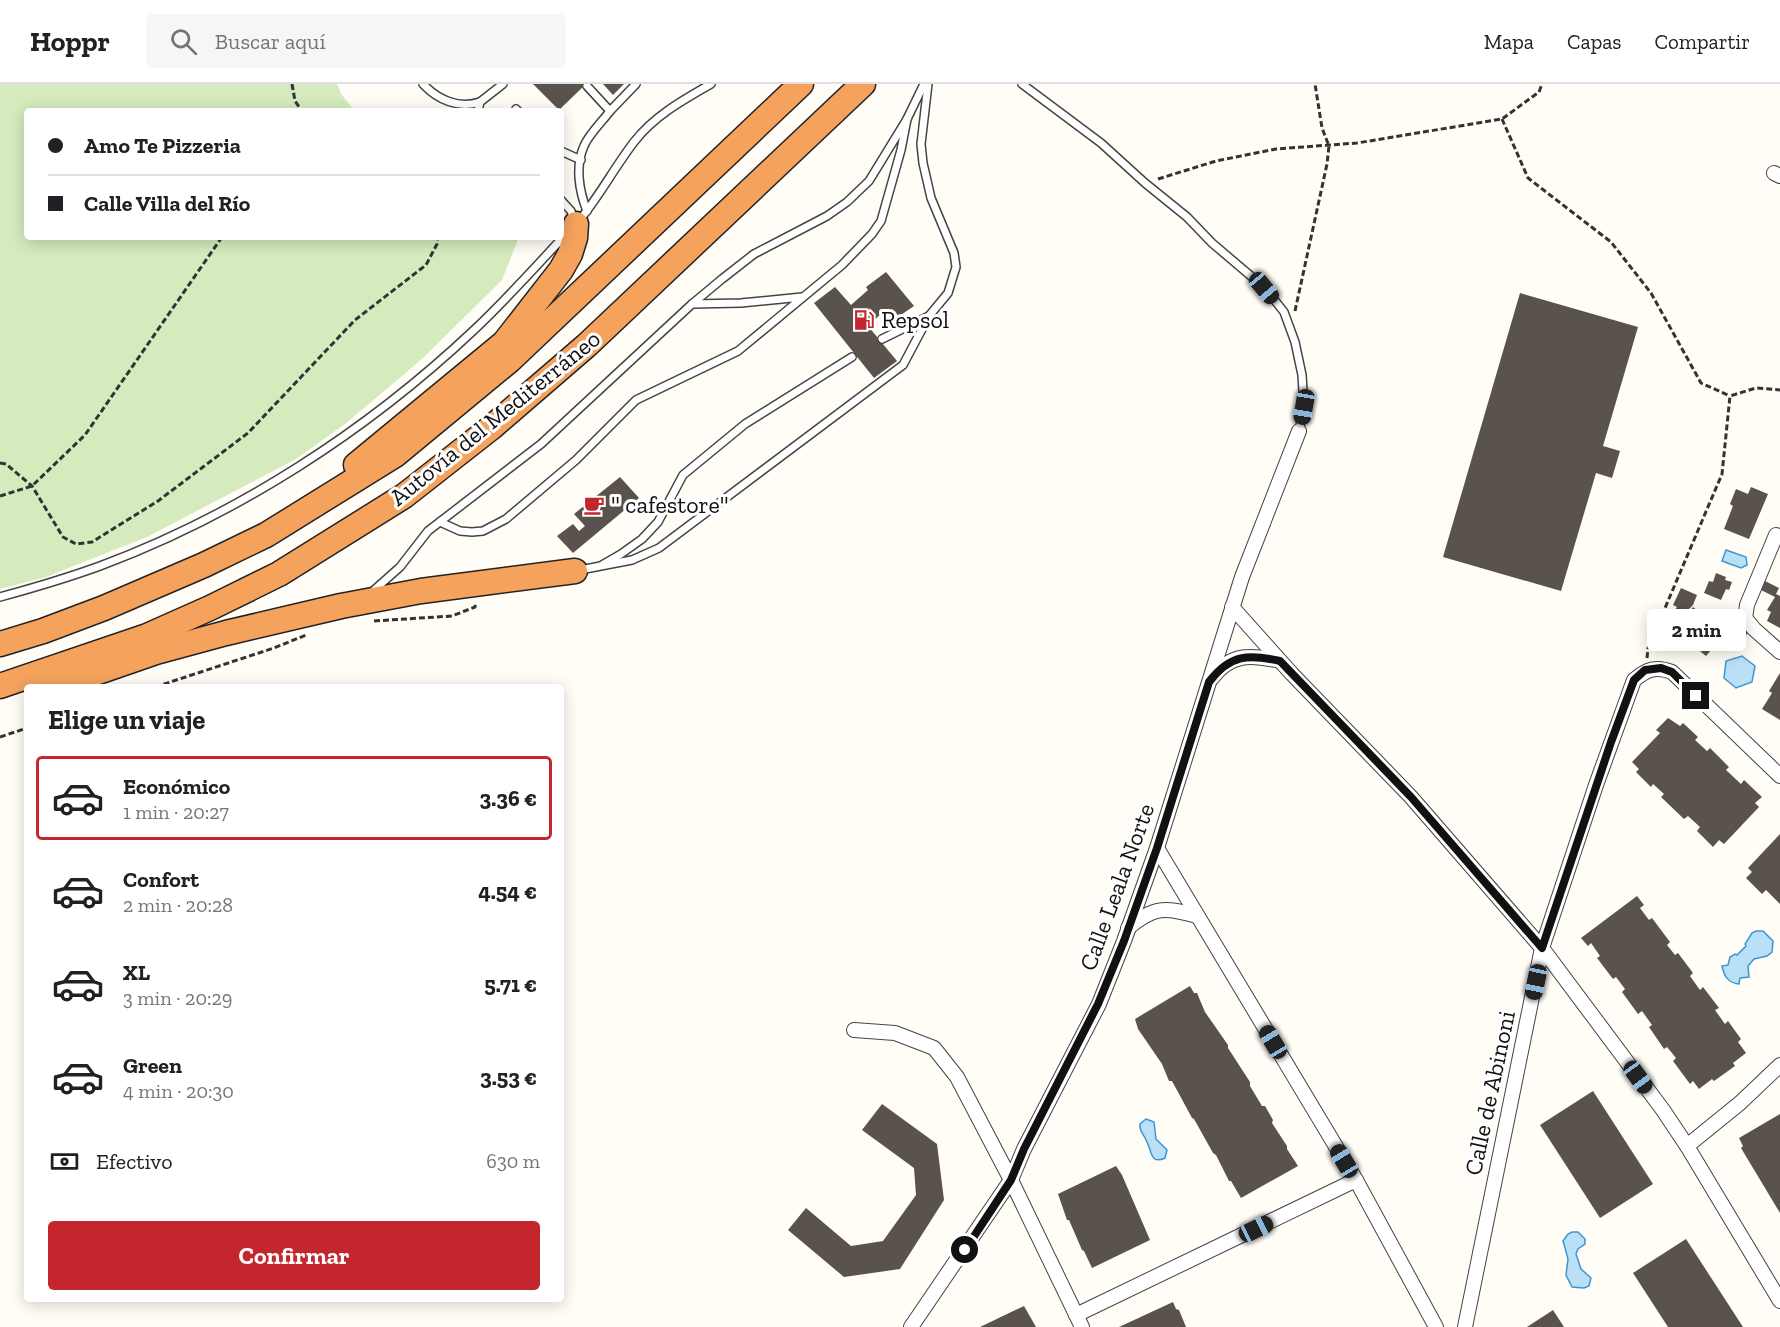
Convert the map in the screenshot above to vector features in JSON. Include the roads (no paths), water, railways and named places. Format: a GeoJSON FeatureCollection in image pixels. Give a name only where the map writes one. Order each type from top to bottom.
{"type":"FeatureCollection","features":[{"type":"Feature","properties":{"kind":"highway","name":"Autovía del Mediterráneo"},"geometry":{"type":"LineString","coordinates":[[0,644],[104,608],[204,565],[266,535],[395,455],[510,360],[801,84]]}},
{"type":"Feature","properties":{"kind":"highway","name":"Autovía del Mediterráneo"},"geometry":{"type":"LineString","coordinates":[[6,685],[147,636],[210,608],[279,574],[404,496],[492,428],[586,345],[863,84]]}},
{"type":"Feature","properties":{"kind":"highway"},"geometry":{"type":"LineString","coordinates":[[321,501],[362,458],[504,343],[561,270],[570,254],[582,218]]}},
{"type":"Feature","properties":{"kind":"highway"},"geometry":{"type":"LineString","coordinates":[[6,685],[78,679],[156,652],[216,635],[341,606],[421,591],[575,571]]}},
{"type":"Feature","properties":{"kind":"street","name":"Calle Leala Norte"},"geometry":{"type":"LineString","coordinates":[[911,1327],[1011,1180],[1024,1149],[1098,1004],[1157,848],[1242,577],[1299,432]]}},
{"type":"Feature","properties":{"kind":"street"},"geometry":{"type":"LineString","coordinates":[[1780,537],[1776,536],[1747,605],[1745,618],[1780,652]]}},
{"type":"Feature","properties":{"kind":"street"},"geometry":{"type":"LineString","coordinates":[[1232,607],[1280,661],[1411,797],[1542,948],[1663,1110],[1780,1302]]}},
{"type":"Feature","properties":{"kind":"street"},"geometry":{"type":"LineString","coordinates":[[1209,682],[1215,673],[1235,659],[1256,656],[1280,661]]}},
{"type":"Feature","properties":{"kind":"street","name":"Calle de Abinoni"},"geometry":{"type":"LineString","coordinates":[[1465,1327],[1542,948],[1634,680],[1645,670],[1661,668],[1672,672],[1780,776]]}},
{"type":"Feature","properties":{"kind":"street"},"geometry":{"type":"LineString","coordinates":[[1157,848],[1356,1180],[1436,1327]]}},
{"type":"Feature","properties":{"kind":"street"},"geometry":{"type":"LineString","coordinates":[[1128,928],[1140,918],[1159,909],[1169,909],[1197,916]]}},
{"type":"Feature","properties":{"kind":"street"},"geometry":{"type":"LineString","coordinates":[[854,1030],[895,1032],[934,1048],[957,1077],[1011,1180],[1079,1321],[1356,1180]]}},
{"type":"Feature","properties":{"kind":"street"},"geometry":{"type":"LineString","coordinates":[[1687,1146],[1740,1103],[1780,1065]]}},
{"type":"Feature","properties":{"kind":"lane"},"geometry":{"type":"LineString","coordinates":[[423,84],[449,102],[468,106],[480,102],[502,84]]}},
{"type":"Feature","properties":{"kind":"lane"},"geometry":{"type":"LineString","coordinates":[[582,218],[583,201],[578,172],[584,145],[610,111],[636,84]]}},
{"type":"Feature","properties":{"kind":"lane"},"geometry":{"type":"LineString","coordinates":[[564,237],[582,218],[634,141],[651,123],[711,84]]}},
{"type":"Feature","properties":{"kind":"lane"},"geometry":{"type":"LineString","coordinates":[[341,606],[370,594],[387,581],[421,539],[541,444],[692,304],[754,255],[827,216],[847,202],[869,181],[926,84]]}},
{"type":"Feature","properties":{"kind":"lane"},"geometry":{"type":"LineString","coordinates":[[575,571],[632,560],[659,548],[903,365],[929,316],[948,292],[956,267],[954,253],[932,198],[923,163],[921,144],[926,84]]}},
{"type":"Feature","properties":{"kind":"lane"},"geometry":{"type":"LineString","coordinates":[[1022,84],[1101,143],[1187,217],[1212,243],[1264,288],[1284,312],[1295,342],[1302,375],[1304,407],[1299,432]]}},
{"type":"Feature","properties":{"kind":"lane"},"geometry":{"type":"LineString","coordinates":[[587,86],[610,111]]}},
{"type":"Feature","properties":{"kind":"lane"},"geometry":{"type":"LineString","coordinates":[[478,108],[480,102]]}},
{"type":"Feature","properties":{"kind":"lane"},"geometry":{"type":"LineString","coordinates":[[440,522],[460,531],[472,532],[483,531],[506,519],[576,460],[636,399],[738,351],[842,265],[872,234],[881,221],[908,118]]}},
{"type":"Feature","properties":{"kind":"lane"},"geometry":{"type":"LineString","coordinates":[[564,152],[581,160]]}},
{"type":"Feature","properties":{"kind":"lane"},"geometry":{"type":"LineString","coordinates":[[564,204],[571,212],[582,218]]}},
{"type":"Feature","properties":{"kind":"lane"},"geometry":{"type":"LineString","coordinates":[[0,597],[100,566],[168,537],[228,507],[333,444],[413,382],[474,330],[561,240]]}},
{"type":"Feature","properties":{"kind":"lane"},"geometry":{"type":"LineString","coordinates":[[692,304],[741,303],[802,297]]}},
{"type":"Feature","properties":{"kind":"lane"},"geometry":{"type":"LineString","coordinates":[[882,339],[929,316]]}},
{"type":"Feature","properties":{"kind":"lane"},"geometry":{"type":"LineString","coordinates":[[600,566],[642,539],[658,522],[683,475],[745,424],[852,357]]}},
{"type":"Feature","properties":{"kind":"water"},"geometry":{"type":"Polygon","coordinates":[[[1726,550],[1746,557],[1747,565],[1741,568],[1722,561],[1726,550]]]}},
{"type":"Feature","properties":{"kind":"water"},"geometry":{"type":"Polygon","coordinates":[[[1742,656],[1755,666],[1752,682],[1736,688],[1724,678],[1726,661],[1742,656]]]}},
{"type":"Feature","properties":{"kind":"water"},"geometry":{"type":"Polygon","coordinates":[[[1763,931],[1773,941],[1772,952],[1767,956],[1754,959],[1748,966],[1749,977],[1740,978],[1739,984],[1729,981],[1722,966],[1728,965],[1730,957],[1737,955],[1746,946],[1752,933],[1763,931]]]}},
{"type":"Feature","properties":{"kind":"water"},"geometry":{"type":"Polygon","coordinates":[[[1146,1119],[1154,1122],[1156,1139],[1167,1150],[1165,1158],[1157,1160],[1152,1156],[1140,1129],[1140,1124],[1146,1119]]]}},
{"type":"Feature","properties":{"kind":"water"},"geometry":{"type":"Polygon","coordinates":[[[1572,1232],[1578,1232],[1585,1239],[1585,1244],[1578,1249],[1576,1254],[1581,1269],[1591,1278],[1589,1286],[1584,1288],[1572,1287],[1566,1275],[1568,1259],[1563,1241],[1572,1232]]]}},
{"type":"Feature","properties":{"kind":"place","name":"Repsol"},"geometry":{"type":"Point","coordinates":[864,320]}},
{"type":"Feature","properties":{"kind":"place","name":"\" cafestore\""},"geometry":{"type":"Point","coordinates":[594,505]}}]}
